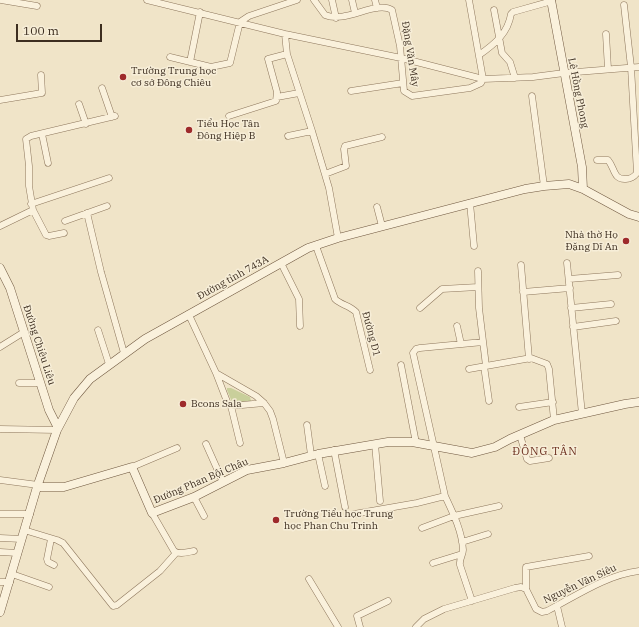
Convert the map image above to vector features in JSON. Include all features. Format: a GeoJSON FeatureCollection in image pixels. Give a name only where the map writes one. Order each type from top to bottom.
{"type":"FeatureCollection","features":[{"type":"Feature","properties":{"kind":"main road","name":"Lê Hồng Phong"},"geometry":{"type":"LineString","coordinates":[[552,1],[582,167],[583,189]]}},
{"type":"Feature","properties":{"kind":"main road","name":"Đường tỉnh 743A"},"geometry":{"type":"LineString","coordinates":[[0,612],[24,530],[57,429],[74,398],[90,378],[145,339],[282,263],[316,246],[338,238],[382,226],[525,189],[569,184],[583,189],[611,206],[639,217]]}},
{"type":"Feature","properties":{"kind":"main road","name":"Đường Chiêu Liêu"},"geometry":{"type":"LineString","coordinates":[[0,268],[7,281],[49,410],[57,429]]}},
{"type":"Feature","properties":{"kind":"main road","name":"Đường Phan Bội Châu"},"geometry":{"type":"LineString","coordinates":[[132,468],[152,513],[194,497],[247,470],[284,463],[315,454],[388,442],[416,443],[472,453],[495,447],[554,420],[639,402]]}},
{"type":"Feature","properties":{"kind":"main road"},"geometry":{"type":"LineString","coordinates":[[38,486],[64,487],[132,468]]}},
{"type":"Feature","properties":{"kind":"street"},"geometry":{"type":"LineString","coordinates":[[1,0],[36,6]]}},
{"type":"Feature","properties":{"kind":"street"},"geometry":{"type":"LineString","coordinates":[[147,0],[286,34],[401,58],[484,79],[533,78],[564,73],[639,67]]}},
{"type":"Feature","properties":{"kind":"street"},"geometry":{"type":"LineString","coordinates":[[275,0],[277,7]]}},
{"type":"Feature","properties":{"kind":"street"},"geometry":{"type":"LineString","coordinates":[[170,57],[211,67],[230,63],[240,22],[249,16],[297,0]]}},
{"type":"Feature","properties":{"kind":"street"},"geometry":{"type":"LineString","coordinates":[[314,0],[325,15],[336,18],[377,8],[375,0]]}},
{"type":"Feature","properties":{"kind":"street"},"geometry":{"type":"LineString","coordinates":[[332,0],[336,18]]}},
{"type":"Feature","properties":{"kind":"street"},"geometry":{"type":"LineString","coordinates":[[352,0],[355,13]]}},
{"type":"Feature","properties":{"kind":"street"},"geometry":{"type":"LineString","coordinates":[[469,0],[484,79]]}},
{"type":"Feature","properties":{"kind":"street"},"geometry":{"type":"LineString","coordinates":[[479,55],[500,39],[509,24],[511,14],[513,12],[532,3],[552,1]]}},
{"type":"Feature","properties":{"kind":"street"},"geometry":{"type":"LineString","coordinates":[[597,160],[608,160],[617,178],[628,179],[634,177],[637,173],[632,67],[624,5]]}},
{"type":"Feature","properties":{"kind":"street","name":"Đặng Văn Mây"},"geometry":{"type":"LineString","coordinates":[[377,8],[383,7],[392,10],[400,46],[404,91],[412,96],[420,96],[470,88],[477,85],[484,79]]}},
{"type":"Feature","properties":{"kind":"street"},"geometry":{"type":"LineString","coordinates":[[494,10],[502,53],[510,62],[514,78]]}},
{"type":"Feature","properties":{"kind":"street"},"geometry":{"type":"LineString","coordinates":[[190,62],[200,12]]}},
{"type":"Feature","properties":{"kind":"street"},"geometry":{"type":"LineString","coordinates":[[286,34],[287,54],[329,188],[338,238]]}},
{"type":"Feature","properties":{"kind":"street"},"geometry":{"type":"LineString","coordinates":[[606,34],[608,69]]}},
{"type":"Feature","properties":{"kind":"street"},"geometry":{"type":"LineString","coordinates":[[229,116],[276,101],[277,92],[268,59],[287,54]]}},
{"type":"Feature","properties":{"kind":"street"},"geometry":{"type":"LineString","coordinates":[[0,100],[42,93],[41,75]]}},
{"type":"Feature","properties":{"kind":"street"},"geometry":{"type":"LineString","coordinates":[[351,91],[403,83]]}},
{"type":"Feature","properties":{"kind":"street"},"geometry":{"type":"LineString","coordinates":[[64,233],[49,236],[46,235],[32,207],[26,142],[28,137],[114,117],[102,88]]}},
{"type":"Feature","properties":{"kind":"street"},"geometry":{"type":"LineString","coordinates":[[277,97],[299,93]]}},
{"type":"Feature","properties":{"kind":"street"},"geometry":{"type":"LineString","coordinates":[[532,96],[544,186]]}},
{"type":"Feature","properties":{"kind":"street"},"geometry":{"type":"LineString","coordinates":[[79,104],[86,124]]}},
{"type":"Feature","properties":{"kind":"street"},"geometry":{"type":"LineString","coordinates":[[288,136],[312,131]]}},
{"type":"Feature","properties":{"kind":"street"},"geometry":{"type":"LineString","coordinates":[[42,134],[48,163]]}},
{"type":"Feature","properties":{"kind":"street"},"geometry":{"type":"LineString","coordinates":[[325,174],[346,166],[344,149],[346,146],[382,137]]}},
{"type":"Feature","properties":{"kind":"street"},"geometry":{"type":"LineString","coordinates":[[0,226],[32,207],[109,178]]}},
{"type":"Feature","properties":{"kind":"street"},"geometry":{"type":"LineString","coordinates":[[470,204],[474,246]]}},
{"type":"Feature","properties":{"kind":"street"},"geometry":{"type":"LineString","coordinates":[[65,221],[107,206]]}},
{"type":"Feature","properties":{"kind":"street"},"geometry":{"type":"LineString","coordinates":[[377,206],[382,226]]}},
{"type":"Feature","properties":{"kind":"street"},"geometry":{"type":"LineString","coordinates":[[87,213],[103,280],[124,353]]}},
{"type":"Feature","properties":{"kind":"street","name":"Đường D1"},"geometry":{"type":"LineString","coordinates":[[316,246],[339,303],[351,307],[356,312],[370,370]]}},
{"type":"Feature","properties":{"kind":"street"},"geometry":{"type":"LineString","coordinates":[[282,263],[299,299],[300,326]]}},
{"type":"Feature","properties":{"kind":"street"},"geometry":{"type":"LineString","coordinates":[[567,263],[582,414]]}},
{"type":"Feature","properties":{"kind":"street"},"geometry":{"type":"LineString","coordinates":[[521,265],[529,359]]}},
{"type":"Feature","properties":{"kind":"street"},"geometry":{"type":"LineString","coordinates":[[478,271],[478,287],[489,401]]}},
{"type":"Feature","properties":{"kind":"street"},"geometry":{"type":"LineString","coordinates":[[569,279],[618,275]]}},
{"type":"Feature","properties":{"kind":"street"},"geometry":{"type":"LineString","coordinates":[[420,308],[442,289],[478,287]]}},
{"type":"Feature","properties":{"kind":"street"},"geometry":{"type":"LineString","coordinates":[[523,292],[570,288]]}},
{"type":"Feature","properties":{"kind":"street"},"geometry":{"type":"LineString","coordinates":[[572,308],[611,304]]}},
{"type":"Feature","properties":{"kind":"street"},"geometry":{"type":"LineString","coordinates":[[189,315],[216,373],[228,404],[231,406],[240,443]]}},
{"type":"Feature","properties":{"kind":"street"},"geometry":{"type":"LineString","coordinates":[[573,327],[616,321]]}},
{"type":"Feature","properties":{"kind":"street"},"geometry":{"type":"LineString","coordinates":[[458,326],[461,344]]}},
{"type":"Feature","properties":{"kind":"street"},"geometry":{"type":"LineString","coordinates":[[98,330],[109,364]]}},
{"type":"Feature","properties":{"kind":"street"},"geometry":{"type":"LineString","coordinates":[[0,347],[24,332]]}},
{"type":"Feature","properties":{"kind":"street"},"geometry":{"type":"LineString","coordinates":[[472,601],[460,565],[462,542],[454,516],[445,496],[413,353],[416,349],[420,348],[483,342]]}},
{"type":"Feature","properties":{"kind":"street"},"geometry":{"type":"LineString","coordinates":[[469,369],[529,359],[540,360],[547,364],[549,369],[554,420]]}},
{"type":"Feature","properties":{"kind":"street"},"geometry":{"type":"LineString","coordinates":[[401,364],[416,443]]}},
{"type":"Feature","properties":{"kind":"street"},"geometry":{"type":"LineString","coordinates":[[216,373],[256,396],[264,404],[274,419],[284,463]]}},
{"type":"Feature","properties":{"kind":"street"},"geometry":{"type":"LineString","coordinates":[[19,383],[40,383]]}},
{"type":"Feature","properties":{"kind":"street"},"geometry":{"type":"LineString","coordinates":[[519,407],[553,402]]}},
{"type":"Feature","properties":{"kind":"street"},"geometry":{"type":"LineString","coordinates":[[231,406],[264,404]]}},
{"type":"Feature","properties":{"kind":"street"},"geometry":{"type":"LineString","coordinates":[[307,425],[325,486]]}},
{"type":"Feature","properties":{"kind":"street"},"geometry":{"type":"LineString","coordinates":[[0,429],[57,429]]}},
{"type":"Feature","properties":{"kind":"street"},"geometry":{"type":"LineString","coordinates":[[520,435],[527,459],[530,461],[549,458]]}},
{"type":"Feature","properties":{"kind":"street"},"geometry":{"type":"LineString","coordinates":[[206,444],[223,482]]}},
{"type":"Feature","properties":{"kind":"street"},"geometry":{"type":"LineString","coordinates":[[375,444],[380,501]]}},
{"type":"Feature","properties":{"kind":"street"},"geometry":{"type":"LineString","coordinates":[[132,468],[177,448]]}},
{"type":"Feature","properties":{"kind":"street"},"geometry":{"type":"LineString","coordinates":[[334,450],[345,507]]}},
{"type":"Feature","properties":{"kind":"street"},"geometry":{"type":"LineString","coordinates":[[0,480],[38,486]]}},
{"type":"Feature","properties":{"kind":"street"},"geometry":{"type":"LineString","coordinates":[[354,514],[417,503],[445,496]]}},
{"type":"Feature","properties":{"kind":"street"},"geometry":{"type":"LineString","coordinates":[[194,497],[204,516]]}},
{"type":"Feature","properties":{"kind":"street"},"geometry":{"type":"LineString","coordinates":[[422,528],[454,516],[499,506]]}},
{"type":"Feature","properties":{"kind":"street"},"geometry":{"type":"LineString","coordinates":[[152,513],[176,553]]}},
{"type":"Feature","properties":{"kind":"street"},"geometry":{"type":"LineString","coordinates":[[0,514],[30,514]]}},
{"type":"Feature","properties":{"kind":"street"},"geometry":{"type":"LineString","coordinates":[[24,530],[63,543],[113,606],[117,605],[160,570],[176,553],[194,551]]}},
{"type":"Feature","properties":{"kind":"street"},"geometry":{"type":"LineString","coordinates":[[462,542],[488,534]]}},
{"type":"Feature","properties":{"kind":"street"},"geometry":{"type":"LineString","coordinates":[[0,538],[22,539]]}},
{"type":"Feature","properties":{"kind":"street"},"geometry":{"type":"LineString","coordinates":[[52,539],[47,559],[48,562],[54,565]]}},
{"type":"Feature","properties":{"kind":"street"},"geometry":{"type":"LineString","coordinates":[[0,552],[18,552]]}},
{"type":"Feature","properties":{"kind":"street"},"geometry":{"type":"LineString","coordinates":[[433,563],[462,554]]}},
{"type":"Feature","properties":{"kind":"street"},"geometry":{"type":"LineString","coordinates":[[416,627],[422,624],[427,617],[444,609],[515,588],[521,587],[526,589],[526,568],[589,556]]}},
{"type":"Feature","properties":{"kind":"street","name":"Nguyễn Văn Siêu"},"geometry":{"type":"LineString","coordinates":[[526,589],[536,609],[542,612],[547,611],[612,578],[639,571]]}},
{"type":"Feature","properties":{"kind":"street"},"geometry":{"type":"LineString","coordinates":[[12,574],[49,587]]}},
{"type":"Feature","properties":{"kind":"street"},"geometry":{"type":"LineString","coordinates":[[309,579],[338,627]]}},
{"type":"Feature","properties":{"kind":"street"},"geometry":{"type":"LineString","coordinates":[[0,582],[10,582]]}},
{"type":"Feature","properties":{"kind":"street"},"geometry":{"type":"LineString","coordinates":[[360,627],[357,616],[388,601]]}},
{"type":"Feature","properties":{"kind":"street"},"geometry":{"type":"LineString","coordinates":[[557,606],[562,627]]}},
{"type":"Feature","properties":{"kind":"green space"},"geometry":{"type":"Polygon","coordinates":[[[227,388],[231,388],[250,397],[251,401],[236,403],[232,402],[227,388]]]}},
{"type":"Feature","properties":{"kind":"place","name":"Trường Trung học cơ sở Đông Chiêu"},"geometry":{"type":"Point","coordinates":[123,77]}},
{"type":"Feature","properties":{"kind":"place","name":"Tiểu Học Tân Đông Hiệp B"},"geometry":{"type":"Point","coordinates":[189,130]}},
{"type":"Feature","properties":{"kind":"place","name":"Nhà thờ Họ Đặng Dĩ An"},"geometry":{"type":"Point","coordinates":[626,241]}},
{"type":"Feature","properties":{"kind":"place","name":"Bcons Sala"},"geometry":{"type":"Point","coordinates":[183,404]}},
{"type":"Feature","properties":{"kind":"place","name":"Trường Tiểu học Trung học Phan Chu Trinh"},"geometry":{"type":"Point","coordinates":[276,520]}},
{"type":"Feature","properties":{"kind":"district","name":"ĐÔNG TÂN"},"geometry":{"type":"Point","coordinates":[545,452]}}]}
